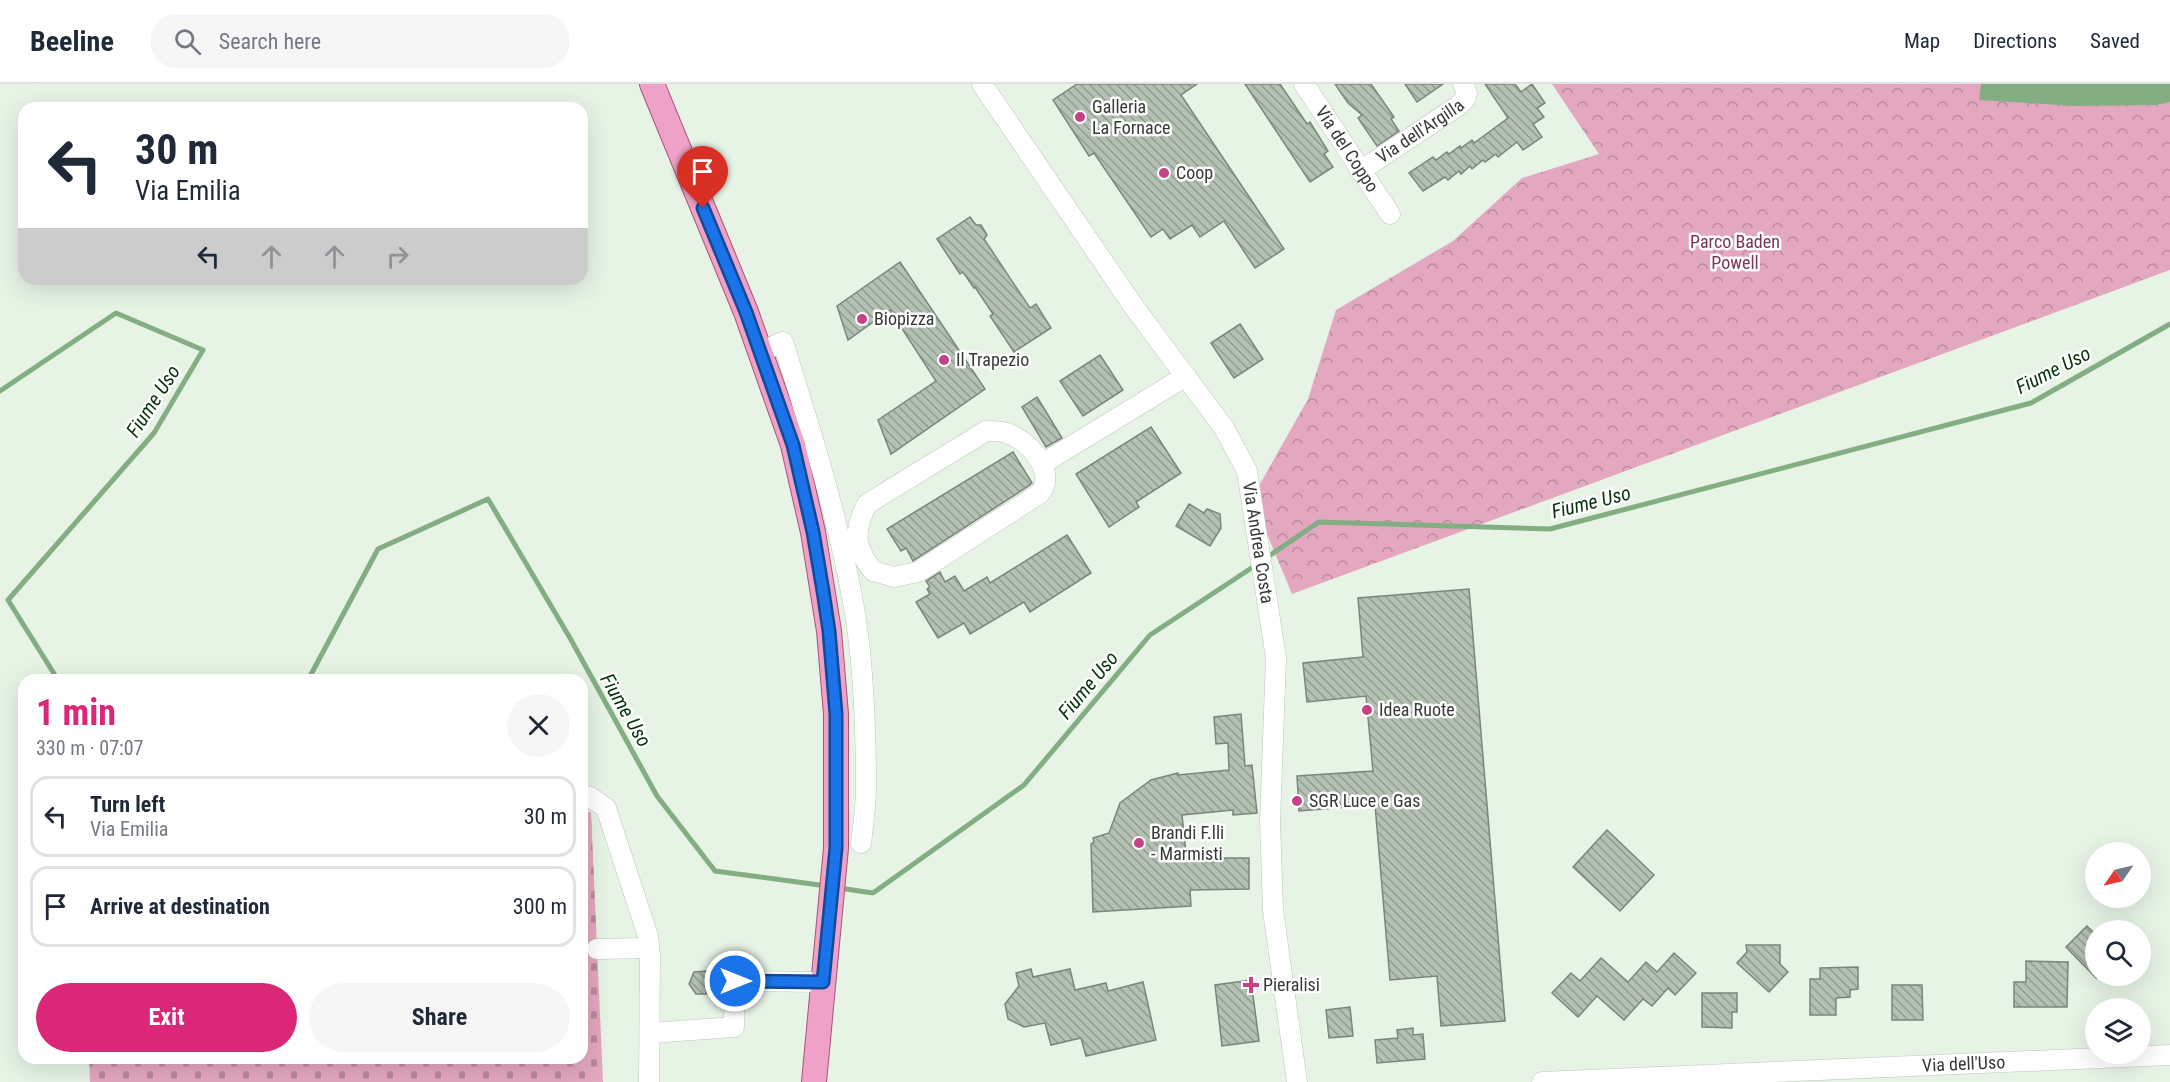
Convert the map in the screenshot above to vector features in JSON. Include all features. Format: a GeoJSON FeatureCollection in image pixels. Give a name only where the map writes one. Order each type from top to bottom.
{"type":"FeatureCollection","features":[{"type":"Feature","properties":{"kind":"main road"},"geometry":{"type":"LineString","coordinates":[[652,84],[746,312],[793,445],[813,532],[830,643],[836,714],[836,848],[814,1082]]}},
{"type":"Feature","properties":{"kind":"street","name":"Via Andrea Costa"},"geometry":{"type":"LineString","coordinates":[[982,84],[1125,293],[1224,428],[1247,471],[1276,658],[1270,821],[1273,910],[1298,1082]]}},
{"type":"Feature","properties":{"kind":"street","name":"Via del Coppo"},"geometry":{"type":"LineString","coordinates":[[1304,84],[1390,214]]}},
{"type":"Feature","properties":{"kind":"street","name":"Via dell'Argilla"},"geometry":{"type":"LineString","coordinates":[[1360,171],[1458,106],[1467,93],[1463,84]]}},
{"type":"Feature","properties":{"kind":"street"},"geometry":{"type":"LineString","coordinates":[[760,352],[783,342],[820,460],[841,541],[853,604],[862,684],[866,790],[861,843]]}},
{"type":"Feature","properties":{"kind":"street"},"geometry":{"type":"LineString","coordinates":[[1042,464],[1186,376]]}},
{"type":"Feature","properties":{"kind":"street"},"geometry":{"type":"LineString","coordinates":[[986,431],[1000,431],[1015,436],[1042,464],[1046,473],[1046,485],[1039,494],[918,572],[894,578],[873,572],[860,550],[858,522],[867,504],[986,431]]}},
{"type":"Feature","properties":{"kind":"street"},"geometry":{"type":"LineString","coordinates":[[588,796],[606,808],[648,936],[651,1033],[649,1082]]}},
{"type":"Feature","properties":{"kind":"street"},"geometry":{"type":"LineString","coordinates":[[597,949],[650,952]]}},
{"type":"Feature","properties":{"kind":"street"},"geometry":{"type":"LineString","coordinates":[[651,1033],[734,1027],[735,981],[824,970]]}},
{"type":"Feature","properties":{"kind":"street","name":"Via dell'Uso"},"geometry":{"type":"LineString","coordinates":[[1542,1082],[2170,1055]]}},
{"type":"Feature","properties":{"kind":"green space","name":"Parco Baden Powell"},"geometry":{"type":"Polygon","coordinates":[[[1552,84],[2170,84],[2170,270],[1292,594],[1252,498],[1308,399],[1336,310],[1453,241],[1522,178],[1599,154],[1552,84]]]}},
{"type":"Feature","properties":{"kind":"green space"},"geometry":{"type":"Polygon","coordinates":[[[588,812],[591,812],[603,1082],[90,1082],[89,1064],[588,1064],[588,812]]]}},
{"type":"Feature","properties":{"kind":"shaded area"},"geometry":{"type":"Polygon","coordinates":[[[1981,84],[2170,84],[2170,102],[2156,105],[2074,106],[1979,100],[1981,84]]]}},
{"type":"Feature","properties":{"kind":"building"},"geometry":{"type":"Polygon","coordinates":[[[1077,84],[1197,84],[1181,95],[1284,249],[1255,268],[1224,221],[1200,237],[1192,225],[1170,239],[1163,229],[1151,237],[1094,153],[1089,156],[1053,100],[1077,84]]]}},
{"type":"Feature","properties":{"kind":"building"},"geometry":{"type":"Polygon","coordinates":[[[1245,84],[1280,84],[1307,124],[1310,122],[1328,151],[1324,154],[1333,167],[1310,182],[1245,84]]]}},
{"type":"Feature","properties":{"kind":"building"},"geometry":{"type":"Polygon","coordinates":[[[1335,84],[1371,84],[1394,117],[1391,119],[1399,131],[1377,146],[1358,118],[1362,115],[1348,103],[1335,84]]]}},
{"type":"Feature","properties":{"kind":"building"},"geometry":{"type":"Polygon","coordinates":[[[1405,84],[1443,84],[1417,102],[1405,84]]]}},
{"type":"Feature","properties":{"kind":"building"},"geometry":{"type":"Polygon","coordinates":[[[1485,84],[1515,84],[1521,92],[1532,84],[1545,103],[1537,108],[1544,117],[1533,124],[1542,137],[1523,150],[1517,142],[1498,157],[1496,154],[1485,162],[1483,160],[1472,169],[1470,166],[1461,174],[1459,171],[1448,180],[1445,177],[1423,191],[1409,173],[1433,157],[1436,160],[1472,140],[1474,143],[1508,118],[1485,84]]]}},
{"type":"Feature","properties":{"kind":"building"},"geometry":{"type":"Polygon","coordinates":[[[970,217],[976,225],[981,225],[987,235],[984,239],[1030,308],[1036,304],[1051,328],[1014,352],[990,316],[993,314],[975,287],[963,272],[960,274],[937,239],[970,217]]]}},
{"type":"Feature","properties":{"kind":"building","name":"Il Trapezio"},"geometry":{"type":"Polygon","coordinates":[[[900,262],[985,389],[891,454],[878,420],[936,381],[890,310],[848,340],[837,306],[900,262]]]}},
{"type":"Feature","properties":{"kind":"building"},"geometry":{"type":"Polygon","coordinates":[[[1240,324],[1263,359],[1234,378],[1211,343],[1240,324]]]}},
{"type":"Feature","properties":{"kind":"building"},"geometry":{"type":"Polygon","coordinates":[[[1100,355],[1123,390],[1083,416],[1060,381],[1100,355]]]}},
{"type":"Feature","properties":{"kind":"building"},"geometry":{"type":"Polygon","coordinates":[[[1037,397],[1062,438],[1046,447],[1022,407],[1037,397]]]}},
{"type":"Feature","properties":{"kind":"building"},"geometry":{"type":"Polygon","coordinates":[[[1151,427],[1181,473],[1136,502],[1139,507],[1109,527],[1076,474],[1151,427]]]}},
{"type":"Feature","properties":{"kind":"building"},"geometry":{"type":"Polygon","coordinates":[[[1013,452],[1032,483],[1030,485],[913,561],[906,548],[901,551],[887,529],[1013,452]]]}},
{"type":"Feature","properties":{"kind":"building"},"geometry":{"type":"Polygon","coordinates":[[[1189,504],[1204,513],[1207,509],[1220,514],[1221,528],[1210,546],[1176,526],[1189,504]]]}},
{"type":"Feature","properties":{"kind":"building"},"geometry":{"type":"Polygon","coordinates":[[[1067,535],[1091,573],[1030,612],[1024,602],[970,634],[964,623],[938,638],[916,602],[930,594],[927,589],[930,587],[926,581],[940,572],[945,582],[955,576],[964,591],[987,577],[990,583],[1067,535]]]}},
{"type":"Feature","properties":{"kind":"building"},"geometry":{"type":"Polygon","coordinates":[[[1469,589],[1505,1021],[1441,1026],[1437,976],[1390,980],[1375,805],[1299,811],[1297,776],[1373,771],[1366,696],[1307,702],[1303,663],[1363,657],[1358,598],[1469,589]]]}},
{"type":"Feature","properties":{"kind":"building","name":"Brandi F.lli - Marmisti"},"geometry":{"type":"Polygon","coordinates":[[[1241,714],[1245,766],[1252,765],[1257,813],[1233,815],[1233,810],[1182,815],[1187,862],[1223,862],[1223,858],[1249,858],[1249,889],[1190,890],[1191,906],[1093,912],[1091,844],[1094,842],[1093,838],[1109,833],[1120,803],[1151,780],[1178,773],[1178,775],[1229,770],[1228,743],[1216,744],[1214,717],[1241,714]]]}},
{"type":"Feature","properties":{"kind":"building"},"geometry":{"type":"Polygon","coordinates":[[[1607,830],[1654,875],[1620,911],[1573,867],[1607,830]]]}},
{"type":"Feature","properties":{"kind":"building"},"geometry":{"type":"Polygon","coordinates":[[[2085,928],[2085,967],[2066,947],[2085,928]]]}},
{"type":"Feature","properties":{"kind":"building"},"geometry":{"type":"Polygon","coordinates":[[[1746,945],[1780,945],[1780,964],[1788,972],[1769,992],[1737,963],[1747,952],[1746,945]]]}},
{"type":"Feature","properties":{"kind":"building"},"geometry":{"type":"Polygon","coordinates":[[[1674,953],[1696,973],[1675,995],[1668,988],[1652,1006],[1643,999],[1624,1020],[1597,996],[1578,1017],[1552,993],[1571,973],[1580,981],[1601,958],[1628,982],[1646,962],[1657,972],[1674,953]]]}},
{"type":"Feature","properties":{"kind":"building"},"geometry":{"type":"Polygon","coordinates":[[[2026,961],[2068,962],[2067,1007],[2014,1007],[2014,982],[2026,982],[2026,961]]]}},
{"type":"Feature","properties":{"kind":"building"},"geometry":{"type":"Polygon","coordinates":[[[1858,967],[1858,989],[1850,990],[1850,997],[1836,998],[1836,1015],[1810,1015],[1810,979],[1820,979],[1820,968],[1858,967]]]}},
{"type":"Feature","properties":{"kind":"building"},"geometry":{"type":"Polygon","coordinates":[[[1031,969],[1033,977],[1070,969],[1075,990],[1106,983],[1108,991],[1143,982],[1156,1040],[1086,1056],[1081,1038],[1051,1045],[1045,1023],[1024,1027],[1008,1019],[1005,1004],[1019,986],[1016,973],[1031,969]]]}},
{"type":"Feature","properties":{"kind":"building"},"geometry":{"type":"Polygon","coordinates":[[[707,971],[714,982],[706,994],[696,994],[689,984],[694,972],[707,971]]]}},
{"type":"Feature","properties":{"kind":"building"},"geometry":{"type":"Polygon","coordinates":[[[1251,980],[1259,1041],[1222,1046],[1215,985],[1251,980]]]}},
{"type":"Feature","properties":{"kind":"building"},"geometry":{"type":"Polygon","coordinates":[[[1892,985],[1922,985],[1923,1020],[1892,1020],[1892,985]]]}},
{"type":"Feature","properties":{"kind":"building"},"geometry":{"type":"Polygon","coordinates":[[[1702,993],[1737,993],[1737,1012],[1732,1012],[1732,1028],[1702,1027],[1702,993]]]}},
{"type":"Feature","properties":{"kind":"building"},"geometry":{"type":"Polygon","coordinates":[[[1350,1007],[1353,1036],[1329,1038],[1326,1010],[1350,1007]]]}},
{"type":"Feature","properties":{"kind":"building"},"geometry":{"type":"Polygon","coordinates":[[[1413,1028],[1413,1035],[1423,1034],[1425,1059],[1377,1063],[1375,1040],[1398,1038],[1397,1030],[1413,1028]]]}},
{"type":"Feature","properties":{"kind":"waterway","name":"Fiume Uso"},"geometry":{"type":"LineString","coordinates":[[0,391],[116,313],[203,350],[154,433],[8,600],[54,674]]}},
{"type":"Feature","properties":{"kind":"waterway","name":"Fiume Uso"},"geometry":{"type":"LineString","coordinates":[[1266,558],[1319,522],[1550,529],[2031,403],[2170,324]]}},
{"type":"Feature","properties":{"kind":"waterway","name":"Fiume Uso"},"geometry":{"type":"LineString","coordinates":[[311,674],[378,549],[488,499],[570,638],[657,796],[715,871],[827,886]]}},
{"type":"Feature","properties":{"kind":"waterway","name":"Fiume Uso"},"geometry":{"type":"LineString","coordinates":[[839,888],[873,893],[1024,785],[1150,635],[1256,565]]}},
{"type":"Feature","properties":{"kind":"place","name":"Galleria La Fornace"},"geometry":{"type":"Point","coordinates":[1080,117]}},
{"type":"Feature","properties":{"kind":"place","name":"Coop"},"geometry":{"type":"Point","coordinates":[1164,173]}},
{"type":"Feature","properties":{"kind":"place","name":"Biopizza"},"geometry":{"type":"Point","coordinates":[862,319]}},
{"type":"Feature","properties":{"kind":"place","name":"Il Trapezio"},"geometry":{"type":"Point","coordinates":[944,360]}},
{"type":"Feature","properties":{"kind":"place","name":"Idea Ruote"},"geometry":{"type":"Point","coordinates":[1367,710]}},
{"type":"Feature","properties":{"kind":"place","name":"SGR Luce e Gas"},"geometry":{"type":"Point","coordinates":[1297,801]}},
{"type":"Feature","properties":{"kind":"place","name":"Brandi F.lli - Marmisti"},"geometry":{"type":"Point","coordinates":[1139,843]}},
{"type":"Feature","properties":{"kind":"place","name":"Pieralisi"},"geometry":{"type":"Point","coordinates":[1251,985]}},
{"type":"Feature","properties":{"kind":"route"},"geometry":{"type":"LineString","coordinates":[[703,208],[746,312],[793,445],[813,532],[829,631],[836,714],[836,848],[823,982],[735,981]]}}]}
